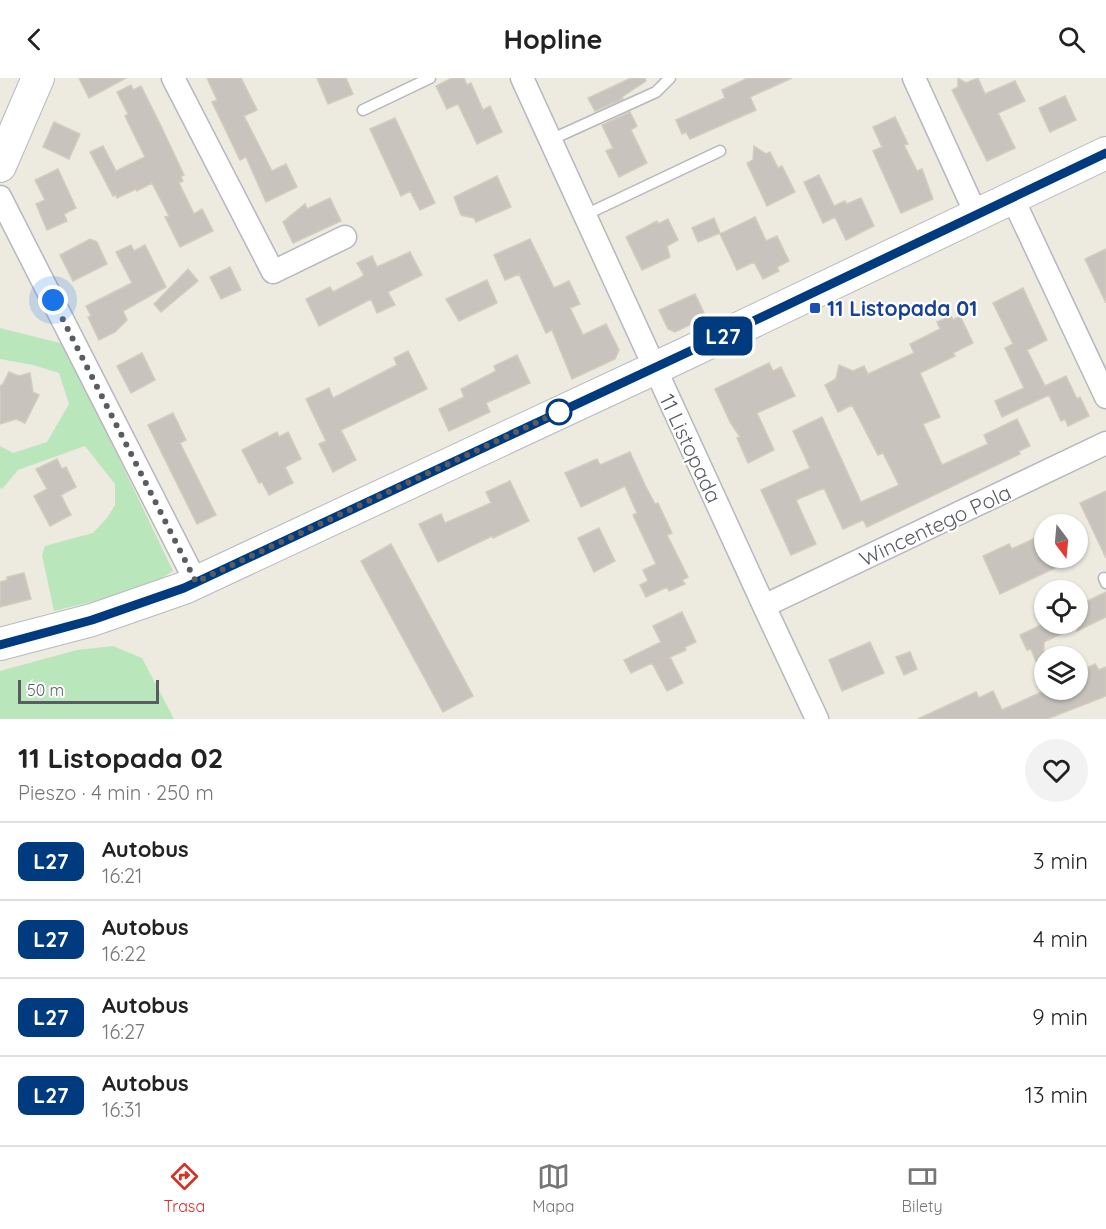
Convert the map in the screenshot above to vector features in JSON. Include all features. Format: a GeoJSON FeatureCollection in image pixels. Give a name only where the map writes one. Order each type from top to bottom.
{"type":"FeatureCollection","features":[{"type":"Feature","properties":{"kind":"street"},"geometry":{"type":"LineString","coordinates":[[0,166],[38,78]]}},
{"type":"Feature","properties":{"kind":"street"},"geometry":{"type":"LineString","coordinates":[[173,78],[273,272],[345,237]]}},
{"type":"Feature","properties":{"kind":"street","name":"11 Listopada"},"geometry":{"type":"LineString","coordinates":[[522,78],[818,719]]}},
{"type":"Feature","properties":{"kind":"street"},"geometry":{"type":"LineString","coordinates":[[914,78],[976,214]]}},
{"type":"Feature","properties":{"kind":"street"},"geometry":{"type":"LineString","coordinates":[[0,644],[92,620],[196,582],[1106,153]]}},
{"type":"Feature","properties":{"kind":"street"},"geometry":{"type":"LineString","coordinates":[[0,197],[196,582]]}},
{"type":"Feature","properties":{"kind":"street"},"geometry":{"type":"LineString","coordinates":[[1012,197],[1106,397]]}},
{"type":"Feature","properties":{"kind":"street","name":"Wincentego Pola"},"geometry":{"type":"LineString","coordinates":[[764,606],[1106,443]]}},
{"type":"Feature","properties":{"kind":"lane"},"geometry":{"type":"LineString","coordinates":[[363,110],[430,78]]}},
{"type":"Feature","properties":{"kind":"lane"},"geometry":{"type":"LineString","coordinates":[[550,140],[656,92],[670,78]]}},
{"type":"Feature","properties":{"kind":"lane"},"geometry":{"type":"LineString","coordinates":[[585,216],[720,151]]}},
{"type":"Feature","properties":{"kind":"green space"},"geometry":{"type":"Polygon","coordinates":[[[0,328],[64,344],[173,571],[146,586],[54,611],[42,555],[45,546],[93,533],[115,505],[115,484],[85,446],[18,470],[2,489],[0,487],[0,446],[13,453],[47,442],[69,404],[59,373],[0,359],[0,328]]]}},
{"type":"Feature","properties":{"kind":"green space"},"geometry":{"type":"Polygon","coordinates":[[[113,646],[142,658],[174,719],[0,719],[0,671],[77,650],[113,646]]]}},
{"type":"Feature","properties":{"kind":"building"},"geometry":{"type":"Polygon","coordinates":[[[79,78],[126,78],[89,98],[79,78]]]}},
{"type":"Feature","properties":{"kind":"building"},"geometry":{"type":"Polygon","coordinates":[[[207,78],[241,78],[257,110],[244,116],[272,171],[286,164],[297,187],[266,202],[246,157],[240,160],[212,102],[217,100],[207,78]]]}},
{"type":"Feature","properties":{"kind":"building"},"geometry":{"type":"Polygon","coordinates":[[[317,78],[346,78],[353,94],[328,104],[317,78]]]}},
{"type":"Feature","properties":{"kind":"building"},"geometry":{"type":"Polygon","coordinates":[[[452,78],[464,78],[467,85],[471,83],[483,110],[490,106],[502,132],[477,144],[458,104],[447,109],[436,86],[452,78]]]}},
{"type":"Feature","properties":{"kind":"building"},"geometry":{"type":"Polygon","coordinates":[[[631,78],[645,78],[646,81],[622,97],[623,99],[595,111],[588,98],[631,78]]]}},
{"type":"Feature","properties":{"kind":"building"},"geometry":{"type":"Polygon","coordinates":[[[748,78],[792,78],[750,97],[756,110],[690,139],[686,132],[682,134],[676,120],[725,98],[722,90],[748,78]]]}},
{"type":"Feature","properties":{"kind":"building"},"geometry":{"type":"Polygon","coordinates":[[[958,78],[966,83],[978,78],[985,94],[1015,81],[1025,101],[998,113],[1015,148],[987,161],[952,90],[958,87],[958,78]]]}},
{"type":"Feature","properties":{"kind":"building"},"geometry":{"type":"Polygon","coordinates":[[[131,85],[133,90],[141,86],[160,124],[184,175],[181,177],[183,181],[179,183],[194,214],[202,209],[213,231],[180,247],[165,217],[169,216],[152,183],[117,198],[116,195],[113,196],[90,152],[103,146],[116,171],[145,157],[125,116],[128,114],[117,92],[131,85]]]}},
{"type":"Feature","properties":{"kind":"building"},"geometry":{"type":"Polygon","coordinates":[[[1065,96],[1076,120],[1050,132],[1039,108],[1065,96]]]}},
{"type":"Feature","properties":{"kind":"building"},"geometry":{"type":"Polygon","coordinates":[[[630,112],[637,126],[631,130],[647,163],[619,177],[606,151],[613,148],[602,125],[630,112]]]}},
{"type":"Feature","properties":{"kind":"building"},"geometry":{"type":"Polygon","coordinates":[[[895,117],[908,144],[904,145],[917,171],[922,169],[933,199],[901,213],[873,151],[882,147],[873,127],[895,117]]]}},
{"type":"Feature","properties":{"kind":"building"},"geometry":{"type":"Polygon","coordinates":[[[395,118],[435,203],[420,210],[410,191],[401,196],[370,129],[395,118]]]}},
{"type":"Feature","properties":{"kind":"building"},"geometry":{"type":"Polygon","coordinates":[[[54,122],[80,134],[69,159],[43,147],[54,122]]]}},
{"type":"Feature","properties":{"kind":"building"},"geometry":{"type":"Polygon","coordinates":[[[754,146],[766,154],[770,152],[778,168],[782,166],[795,192],[767,206],[747,163],[753,160],[754,146]]]}},
{"type":"Feature","properties":{"kind":"building"},"geometry":{"type":"Polygon","coordinates":[[[58,169],[76,208],[64,214],[67,221],[47,230],[36,204],[45,200],[35,180],[58,169]]]}},
{"type":"Feature","properties":{"kind":"building"},"geometry":{"type":"Polygon","coordinates":[[[819,175],[834,206],[861,198],[874,226],[846,240],[835,217],[823,223],[804,182],[819,175]]]}},
{"type":"Feature","properties":{"kind":"building"},"geometry":{"type":"Polygon","coordinates":[[[497,176],[511,207],[476,222],[474,218],[461,215],[454,197],[497,176]]]}},
{"type":"Feature","properties":{"kind":"building"},"geometry":{"type":"Polygon","coordinates":[[[330,198],[341,221],[293,243],[283,222],[305,204],[307,209],[330,198]]]}},
{"type":"Feature","properties":{"kind":"building"},"geometry":{"type":"Polygon","coordinates":[[[755,217],[766,241],[777,236],[789,261],[777,267],[779,271],[763,279],[754,262],[737,270],[720,234],[755,217]]]}},
{"type":"Feature","properties":{"kind":"building"},"geometry":{"type":"Polygon","coordinates":[[[714,218],[720,233],[698,242],[692,228],[714,218]]]}},
{"type":"Feature","properties":{"kind":"building"},"geometry":{"type":"Polygon","coordinates":[[[668,219],[678,240],[667,246],[670,257],[642,270],[626,237],[657,221],[658,224],[668,219]]]}},
{"type":"Feature","properties":{"kind":"building"},"geometry":{"type":"Polygon","coordinates":[[[90,239],[97,242],[107,264],[73,281],[60,255],[90,239]]]}},
{"type":"Feature","properties":{"kind":"building"},"geometry":{"type":"Polygon","coordinates":[[[530,239],[554,288],[569,281],[580,304],[570,308],[583,335],[606,324],[619,350],[615,359],[572,379],[552,330],[546,333],[519,274],[505,280],[494,255],[530,239]]]}},
{"type":"Feature","properties":{"kind":"building"},"geometry":{"type":"Polygon","coordinates":[[[131,245],[134,251],[145,245],[166,287],[123,311],[127,320],[115,332],[99,340],[88,317],[91,316],[86,306],[132,283],[116,252],[131,245]]]}},
{"type":"Feature","properties":{"kind":"building"},"geometry":{"type":"Polygon","coordinates":[[[1106,249],[1106,303],[1085,259],[1106,249]]]}},
{"type":"Feature","properties":{"kind":"building"},"geometry":{"type":"Polygon","coordinates":[[[410,252],[422,275],[388,292],[395,305],[377,313],[371,299],[319,326],[306,299],[330,287],[333,292],[360,278],[364,275],[357,263],[372,256],[377,267],[410,252]]]}},
{"type":"Feature","properties":{"kind":"building"},"geometry":{"type":"Polygon","coordinates":[[[230,267],[241,290],[221,299],[210,277],[230,267]]]}},
{"type":"Feature","properties":{"kind":"building"},"geometry":{"type":"Polygon","coordinates":[[[188,269],[198,281],[161,312],[154,304],[188,269]]]}},
{"type":"Feature","properties":{"kind":"building"},"geometry":{"type":"Polygon","coordinates":[[[487,280],[497,303],[459,321],[446,299],[487,280]]]}},
{"type":"Feature","properties":{"kind":"building"},"geometry":{"type":"Polygon","coordinates":[[[1023,288],[1047,340],[1027,350],[1045,386],[1066,376],[1077,399],[1080,397],[1089,416],[1068,426],[1065,419],[1061,421],[1049,395],[1002,417],[995,401],[1024,388],[1005,348],[1013,344],[993,303],[1023,288]]]}},
{"type":"Feature","properties":{"kind":"building"},"geometry":{"type":"Polygon","coordinates":[[[695,294],[706,317],[675,332],[668,329],[659,310],[695,294]]]}},
{"type":"Feature","properties":{"kind":"building"},"geometry":{"type":"Polygon","coordinates":[[[951,316],[953,320],[960,316],[973,343],[953,353],[955,356],[920,373],[940,417],[923,424],[942,465],[988,444],[984,435],[1017,419],[1030,446],[1019,451],[1020,454],[867,527],[863,520],[843,529],[824,488],[796,500],[816,544],[791,555],[761,490],[810,468],[793,431],[822,417],[861,502],[899,485],[883,453],[878,455],[852,405],[838,412],[825,385],[836,379],[839,365],[853,371],[864,366],[868,374],[914,353],[910,344],[940,329],[937,322],[951,316]]]}},
{"type":"Feature","properties":{"kind":"building"},"geometry":{"type":"Polygon","coordinates":[[[408,351],[427,389],[341,430],[356,460],[333,472],[319,444],[326,441],[306,399],[329,388],[333,398],[397,365],[394,358],[408,351]]]}},
{"type":"Feature","properties":{"kind":"building"},"geometry":{"type":"Polygon","coordinates":[[[142,353],[155,380],[131,393],[117,366],[142,353]]]}},
{"type":"Feature","properties":{"kind":"building"},"geometry":{"type":"Polygon","coordinates":[[[517,355],[530,383],[486,403],[490,412],[449,431],[439,409],[464,397],[461,389],[496,371],[494,366],[517,355]]]}},
{"type":"Feature","properties":{"kind":"building"},"geometry":{"type":"Polygon","coordinates":[[[769,363],[773,371],[781,367],[795,396],[757,413],[774,450],[748,463],[737,438],[740,437],[730,422],[715,389],[769,363]]]}},
{"type":"Feature","properties":{"kind":"building"},"geometry":{"type":"Polygon","coordinates":[[[9,372],[19,376],[30,373],[33,392],[39,395],[25,423],[16,419],[0,424],[0,386],[9,372]]]}},
{"type":"Feature","properties":{"kind":"building"},"geometry":{"type":"Polygon","coordinates":[[[173,413],[186,440],[180,443],[216,515],[197,524],[148,425],[173,413]]]}},
{"type":"Feature","properties":{"kind":"building"},"geometry":{"type":"Polygon","coordinates":[[[277,432],[279,437],[288,432],[301,459],[285,467],[293,483],[269,495],[262,482],[259,483],[242,450],[277,432]]]}},
{"type":"Feature","properties":{"kind":"building"},"geometry":{"type":"Polygon","coordinates":[[[630,452],[645,485],[655,504],[658,503],[672,533],[667,535],[688,577],[682,580],[685,584],[669,591],[667,587],[646,597],[640,585],[648,581],[643,570],[656,564],[633,515],[637,513],[625,486],[581,507],[565,473],[597,459],[600,465],[630,452]]]}},
{"type":"Feature","properties":{"kind":"building"},"geometry":{"type":"Polygon","coordinates":[[[57,459],[62,469],[66,467],[76,487],[61,495],[71,515],[50,526],[34,496],[47,489],[36,469],[57,459]]]}},
{"type":"Feature","properties":{"kind":"building"},"geometry":{"type":"Polygon","coordinates":[[[510,481],[529,521],[438,562],[419,524],[441,514],[445,523],[491,503],[486,492],[510,481]]]}},
{"type":"Feature","properties":{"kind":"building"},"geometry":{"type":"Polygon","coordinates":[[[1106,491],[1106,558],[1088,520],[1088,514],[1085,514],[1080,503],[1106,491]]]}},
{"type":"Feature","properties":{"kind":"building"},"geometry":{"type":"Polygon","coordinates":[[[599,528],[615,561],[594,572],[578,538],[599,528]]]}},
{"type":"Feature","properties":{"kind":"building"},"geometry":{"type":"Polygon","coordinates":[[[1034,539],[1034,568],[1055,568],[1000,594],[983,556],[1009,544],[1012,549],[1034,539]]]}},
{"type":"Feature","properties":{"kind":"building"},"geometry":{"type":"Polygon","coordinates":[[[391,544],[473,696],[443,712],[361,561],[391,544]]]}},
{"type":"Feature","properties":{"kind":"building"},"geometry":{"type":"Polygon","coordinates":[[[24,573],[31,599],[0,607],[0,582],[7,580],[7,577],[24,573]]]}},
{"type":"Feature","properties":{"kind":"building"},"geometry":{"type":"Polygon","coordinates":[[[1106,592],[1106,617],[1088,626],[1088,601],[1106,592]]]}},
{"type":"Feature","properties":{"kind":"building"},"geometry":{"type":"Polygon","coordinates":[[[682,612],[696,642],[685,647],[686,650],[670,657],[683,683],[667,691],[652,663],[631,673],[624,660],[661,642],[653,626],[682,612]]]}},
{"type":"Feature","properties":{"kind":"building"},"geometry":{"type":"Polygon","coordinates":[[[1034,628],[1034,634],[1060,634],[1044,642],[1044,646],[1034,646],[1034,657],[1031,649],[1027,650],[1020,635],[1034,628]]]}},
{"type":"Feature","properties":{"kind":"building"},"geometry":{"type":"Polygon","coordinates":[[[870,642],[884,673],[842,691],[829,660],[870,642]]]}},
{"type":"Feature","properties":{"kind":"building"},"geometry":{"type":"Polygon","coordinates":[[[910,652],[917,669],[904,675],[896,657],[910,652]]]}},
{"type":"Feature","properties":{"kind":"building"},"geometry":{"type":"Polygon","coordinates":[[[1095,664],[1099,670],[1106,667],[1106,696],[1047,719],[918,719],[976,692],[979,698],[993,691],[1002,710],[1034,695],[1034,700],[1088,700],[1088,668],[1095,664]]]}},
{"type":"Feature","properties":{"kind":"bus line","name":"L27"},"geometry":{"type":"LineString","coordinates":[[0,645],[92,620],[184,588],[1106,153]]}},
{"type":"Feature","properties":{"kind":"place","name":"11 Listopada 01"},"geometry":{"type":"Point","coordinates":[815,308]}},
{"type":"Feature","properties":{"kind":"route"},"geometry":{"type":"LineString","coordinates":[[53,300],[196,582],[559,412]]}}]}
